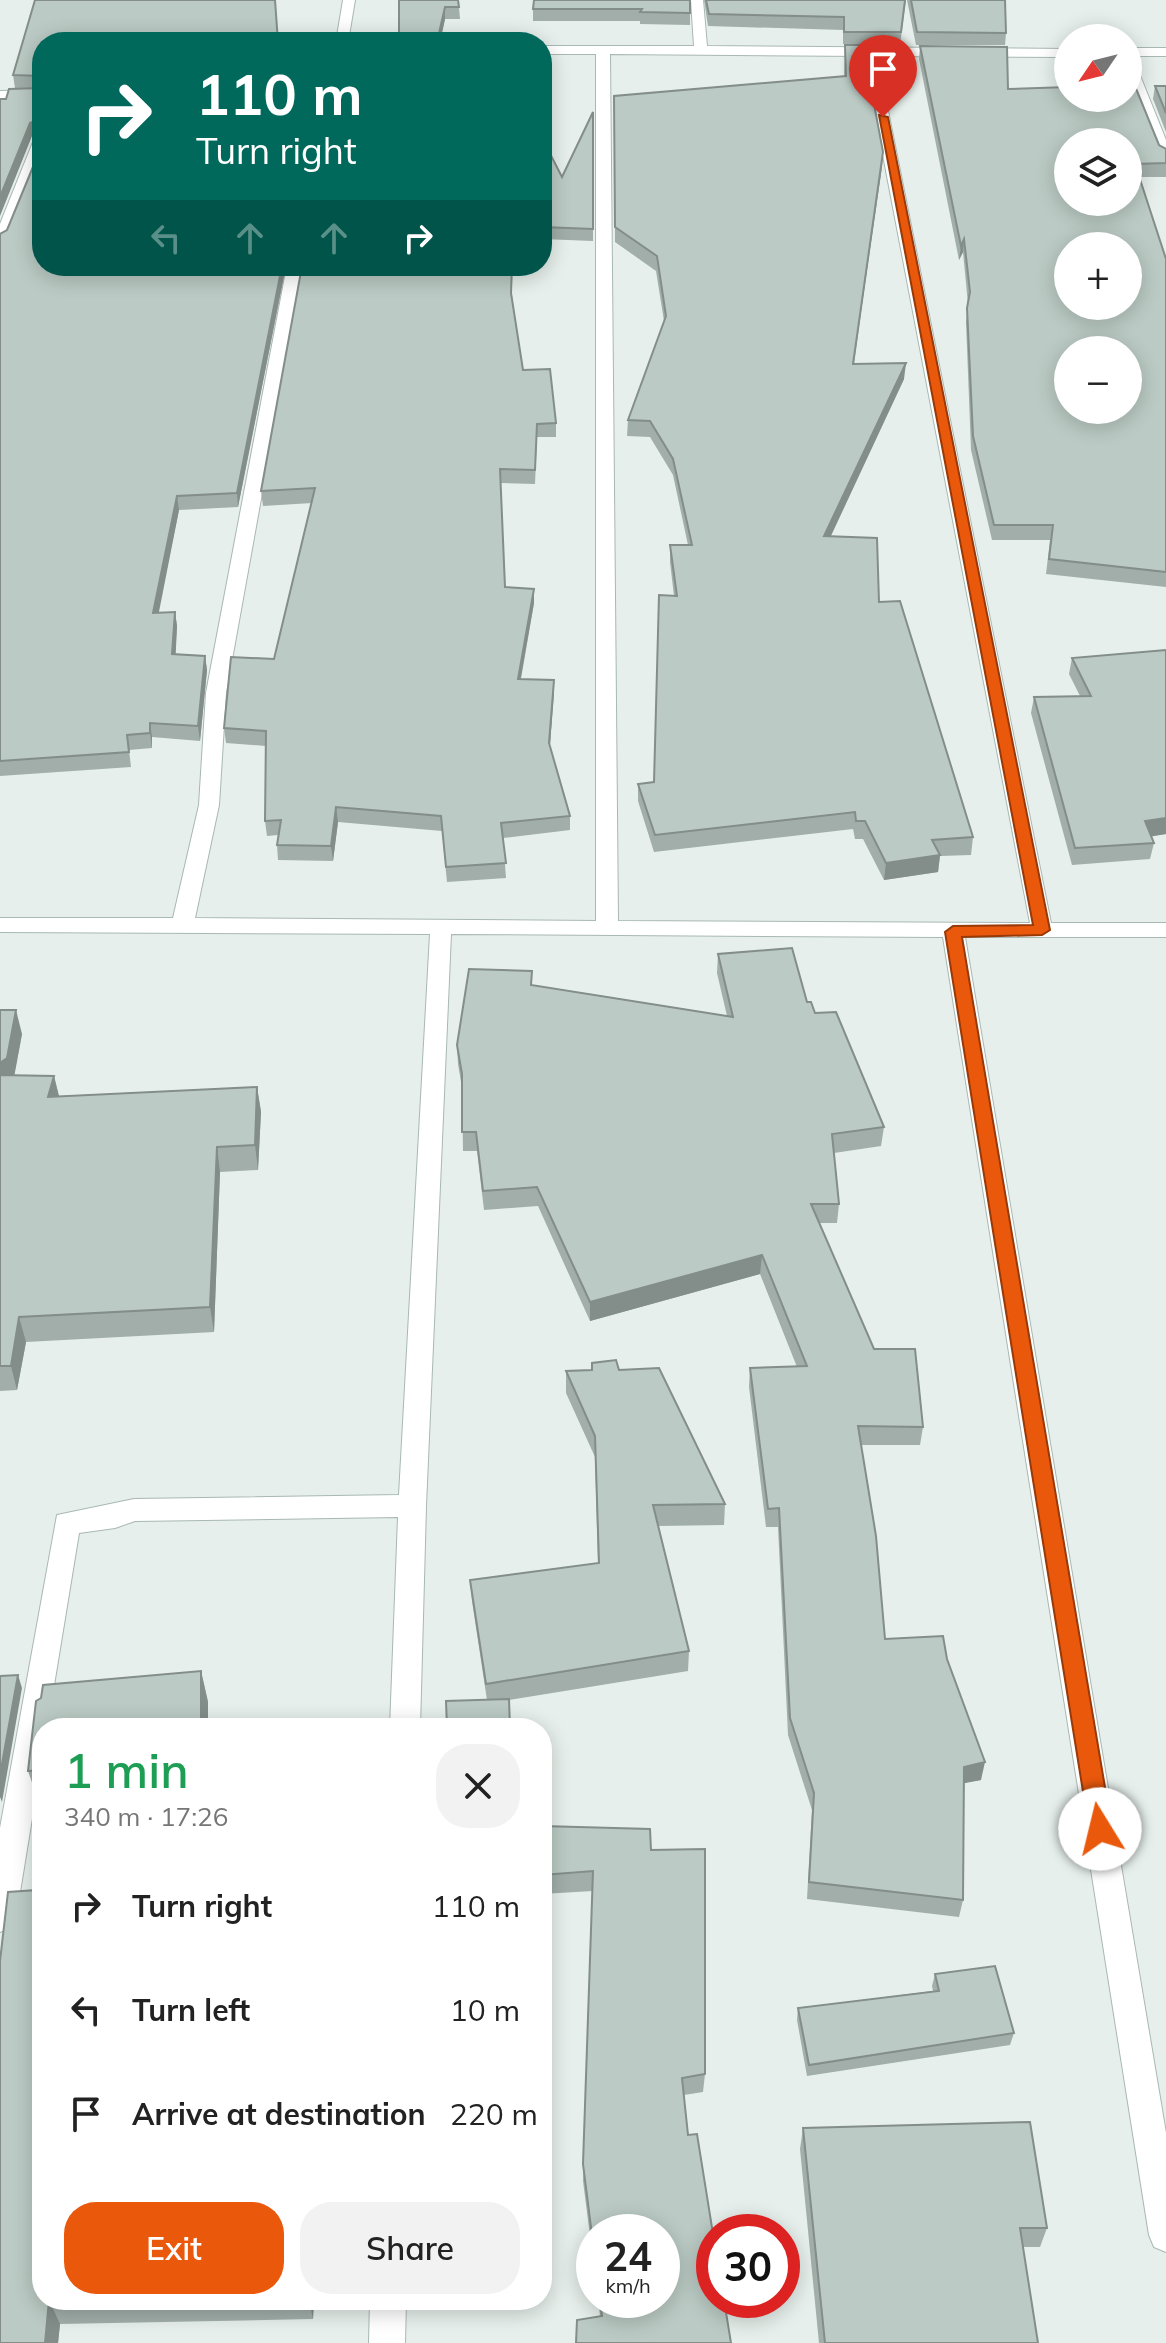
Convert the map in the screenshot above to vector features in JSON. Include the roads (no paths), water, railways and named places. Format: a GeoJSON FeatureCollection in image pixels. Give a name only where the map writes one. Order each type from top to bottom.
{"type":"FeatureCollection","features":[{"type":"Feature","properties":{"kind":"street"},"geometry":{"type":"LineString","coordinates":[[344,32],[349,0]]}},
{"type":"Feature","properties":{"kind":"street"},"geometry":{"type":"LineString","coordinates":[[697,0],[701,48]]}},
{"type":"Feature","properties":{"kind":"street"},"geometry":{"type":"LineString","coordinates":[[552,50],[701,48],[870,55],[1054,53]]}},
{"type":"Feature","properties":{"kind":"street"},"geometry":{"type":"LineString","coordinates":[[603,49],[607,927]]}},
{"type":"Feature","properties":{"kind":"street"},"geometry":{"type":"LineString","coordinates":[[1142,52],[1166,52]]}},
{"type":"Feature","properties":{"kind":"street"},"geometry":{"type":"LineString","coordinates":[[870,55],[1042,930]]}},
{"type":"Feature","properties":{"kind":"street"},"geometry":{"type":"LineString","coordinates":[[0,95],[32,94]]}},
{"type":"Feature","properties":{"kind":"street"},"geometry":{"type":"LineString","coordinates":[[1142,98],[1166,157]]}},
{"type":"Feature","properties":{"kind":"street"},"geometry":{"type":"LineString","coordinates":[[0,242],[32,162]]}},
{"type":"Feature","properties":{"kind":"street"},"geometry":{"type":"LineString","coordinates":[[182,928],[209,805],[216,693],[293,276]]}},
{"type":"Feature","properties":{"kind":"street"},"geometry":{"type":"LineString","coordinates":[[0,925],[182,928],[607,927],[953,932],[1166,930]]}},
{"type":"Feature","properties":{"kind":"street"},"geometry":{"type":"LineString","coordinates":[[405,1718],[412,1506],[441,926]]}},
{"type":"Feature","properties":{"kind":"street"},"geometry":{"type":"LineString","coordinates":[[953,932],[1166,2235]]}},
{"type":"Feature","properties":{"kind":"street"},"geometry":{"type":"LineString","coordinates":[[34,1718],[67,1523],[115,1517],[134,1510],[412,1506]]}},
{"type":"Feature","properties":{"kind":"street"},"geometry":{"type":"LineString","coordinates":[[0,1917],[32,1729]]}},
{"type":"Feature","properties":{"kind":"street"},"geometry":{"type":"LineString","coordinates":[[387,2343],[388,2310]]}}]}
